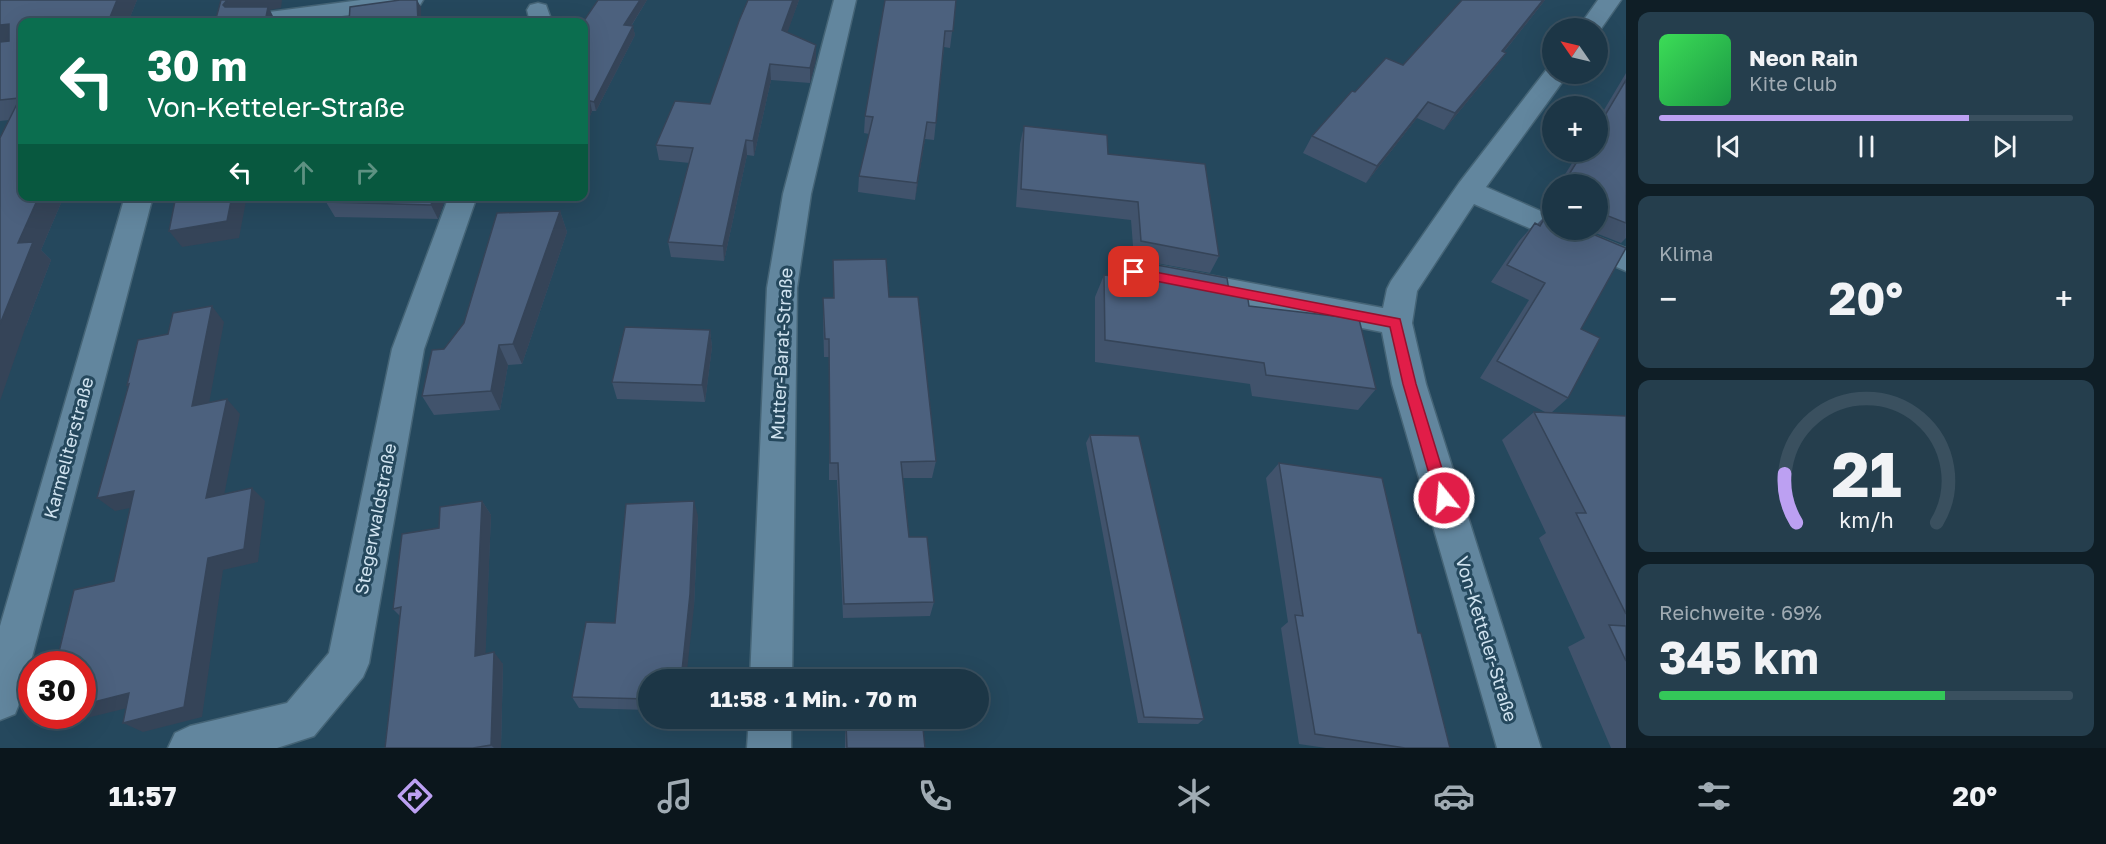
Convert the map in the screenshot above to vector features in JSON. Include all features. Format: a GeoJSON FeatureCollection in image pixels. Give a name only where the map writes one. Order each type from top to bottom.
{"type":"FeatureCollection","features":[{"type":"Feature","properties":{"kind":"street"},"geometry":{"type":"LineString","coordinates":[[277,18],[412,0]]}},
{"type":"Feature","properties":{"kind":"street","name":"Mutter-Barat-Straße"},"geometry":{"type":"LineString","coordinates":[[771,669],[782,288],[797,194],[845,0]]}},
{"type":"Feature","properties":{"kind":"street"},"geometry":{"type":"LineString","coordinates":[[1596,18],[1610,0]]}},
{"type":"Feature","properties":{"kind":"street","name":"Von-Ketteler-Straße"},"geometry":{"type":"LineString","coordinates":[[1519,748],[1409,384],[1396,323],[1402,289],[1469,190],[1548,84]]}},
{"type":"Feature","properties":{"kind":"street"},"geometry":{"type":"LineString","coordinates":[[1469,190],[1542,223]]}},
{"type":"Feature","properties":{"kind":"street","name":"Karmeliterstraße"},"geometry":{"type":"LineString","coordinates":[[0,699],[138,201]]}},
{"type":"Feature","properties":{"kind":"street","name":"Stegerwaldstraße"},"geometry":{"type":"LineString","coordinates":[[190,748],[299,721],[348,663],[408,349],[461,201]]}},
{"type":"Feature","properties":{"kind":"street"},"geometry":{"type":"LineString","coordinates":[[1580,240],[1626,260]]}},
{"type":"Feature","properties":{"kind":"street"},"geometry":{"type":"LineString","coordinates":[[1134,272],[1396,323]]}},
{"type":"Feature","properties":{"kind":"street"},"geometry":{"type":"LineString","coordinates":[[769,748],[770,729]]}},
{"type":"Feature","properties":{"kind":"building"},"geometry":{"type":"Polygon","coordinates":[[[0,0],[117,0],[110,18],[18,18],[18,98],[0,100],[0,42],[9,41],[9,24],[0,25],[0,0]]]}},
{"type":"Feature","properties":{"kind":"building"},"geometry":{"type":"Polygon","coordinates":[[[221,0],[227,0],[223,5],[225,7],[268,7],[266,18],[216,18],[221,0]]]}},
{"type":"Feature","properties":{"kind":"building"},"geometry":{"type":"Polygon","coordinates":[[[417,0],[418,18],[349,18],[350,7],[417,0]]]}},
{"type":"Feature","properties":{"kind":"building"},"geometry":{"type":"Polygon","coordinates":[[[598,0],[640,0],[624,25],[633,26],[594,102],[590,101],[588,105],[588,18],[586,18],[598,0]]]}},
{"type":"Feature","properties":{"kind":"building"},"geometry":{"type":"Polygon","coordinates":[[[748,0],[793,0],[782,30],[816,45],[810,68],[770,64],[753,141],[746,140],[723,246],[668,242],[693,148],[656,145],[675,101],[710,104],[748,0]]]}},
{"type":"Feature","properties":{"kind":"building"},"geometry":{"type":"Polygon","coordinates":[[[885,0],[956,0],[953,31],[945,31],[936,123],[927,122],[917,183],[859,176],[873,117],[865,116],[885,0]]]}},
{"type":"Feature","properties":{"kind":"building"},"geometry":{"type":"Polygon","coordinates":[[[1462,0],[1543,0],[1502,51],[1506,53],[1455,113],[1428,102],[1377,166],[1312,136],[1352,91],[1355,92],[1386,58],[1403,65],[1462,0]]]}},
{"type":"Feature","properties":{"kind":"building"},"geometry":{"type":"Polygon","coordinates":[[[1626,80],[1626,223],[1608,216],[1608,174],[1569,174],[1577,162],[1608,162],[1608,110],[1626,80]]]}},
{"type":"Feature","properties":{"kind":"building"},"geometry":{"type":"Polygon","coordinates":[[[18,102],[18,201],[37,201],[18,243],[33,242],[0,324],[0,138],[18,102]]]}},
{"type":"Feature","properties":{"kind":"building"},"geometry":{"type":"Polygon","coordinates":[[[1024,126],[1107,135],[1108,154],[1205,164],[1219,256],[1141,241],[1138,202],[1021,189],[1024,126]]]}},
{"type":"Feature","properties":{"kind":"building"},"geometry":{"type":"Polygon","coordinates":[[[175,201],[231,201],[227,221],[169,231],[175,201]]]}},
{"type":"Feature","properties":{"kind":"building"},"geometry":{"type":"Polygon","coordinates":[[[327,201],[432,201],[431,205],[327,201]]]}},
{"type":"Feature","properties":{"kind":"building"},"geometry":{"type":"Polygon","coordinates":[[[560,211],[513,344],[499,345],[491,391],[422,396],[432,350],[444,349],[464,323],[497,213],[560,211]]]}},
{"type":"Feature","properties":{"kind":"building"},"geometry":{"type":"Polygon","coordinates":[[[1535,223],[1540,226],[1542,223],[1542,240],[1607,240],[1626,248],[1581,329],[1600,338],[1568,398],[1497,361],[1545,283],[1507,265],[1535,223]]]}},
{"type":"Feature","properties":{"kind":"building"},"geometry":{"type":"Polygon","coordinates":[[[886,259],[889,297],[918,297],[936,461],[901,462],[909,537],[927,537],[934,602],[844,604],[838,463],[830,463],[829,339],[825,339],[823,298],[834,298],[833,260],[886,259]]]}},
{"type":"Feature","properties":{"kind":"building"},"geometry":{"type":"Polygon","coordinates":[[[1146,263],[1227,278],[1229,291],[1247,293],[1249,306],[1359,319],[1376,389],[1266,375],[1264,363],[1105,340],[1104,275],[1147,280],[1146,263]]]}},
{"type":"Feature","properties":{"kind":"building"},"geometry":{"type":"Polygon","coordinates":[[[212,306],[192,406],[227,399],[206,498],[252,488],[244,549],[208,558],[184,707],[123,723],[129,693],[96,701],[96,651],[59,651],[74,590],[114,581],[134,491],[97,498],[129,384],[127,385],[138,340],[168,334],[173,313],[212,306]]]}},
{"type":"Feature","properties":{"kind":"building"},"geometry":{"type":"Polygon","coordinates":[[[625,327],[710,330],[702,385],[612,382],[625,327]]]}},
{"type":"Feature","properties":{"kind":"building"},"geometry":{"type":"Polygon","coordinates":[[[1534,412],[1626,416],[1626,614],[1576,513],[1586,513],[1534,412]]]}},
{"type":"Feature","properties":{"kind":"building"},"geometry":{"type":"Polygon","coordinates":[[[1090,435],[1139,436],[1204,719],[1144,717],[1090,435]]]}},
{"type":"Feature","properties":{"kind":"building"},"geometry":{"type":"Polygon","coordinates":[[[1279,463],[1382,478],[1418,633],[1421,633],[1450,748],[1405,748],[1315,734],[1295,615],[1303,616],[1279,463]]]}},
{"type":"Feature","properties":{"kind":"building"},"geometry":{"type":"Polygon","coordinates":[[[482,501],[475,656],[494,652],[491,745],[473,748],[385,748],[401,607],[393,609],[402,534],[439,528],[440,507],[482,501]]]}},
{"type":"Feature","properties":{"kind":"building"},"geometry":{"type":"Polygon","coordinates":[[[694,501],[690,594],[682,669],[638,669],[638,699],[572,697],[586,622],[615,623],[626,504],[694,501]]]}},
{"type":"Feature","properties":{"kind":"building"},"geometry":{"type":"Polygon","coordinates":[[[1609,625],[1626,626],[1626,661],[1609,625]]]}},
{"type":"Feature","properties":{"kind":"building"},"geometry":{"type":"Polygon","coordinates":[[[846,729],[923,729],[925,748],[847,748],[846,729]]]}},
{"type":"Feature","properties":{"kind":"route"},"geometry":{"type":"LineString","coordinates":[[1134,272],[1396,323],[1409,384],[1444,498]]}}]}
